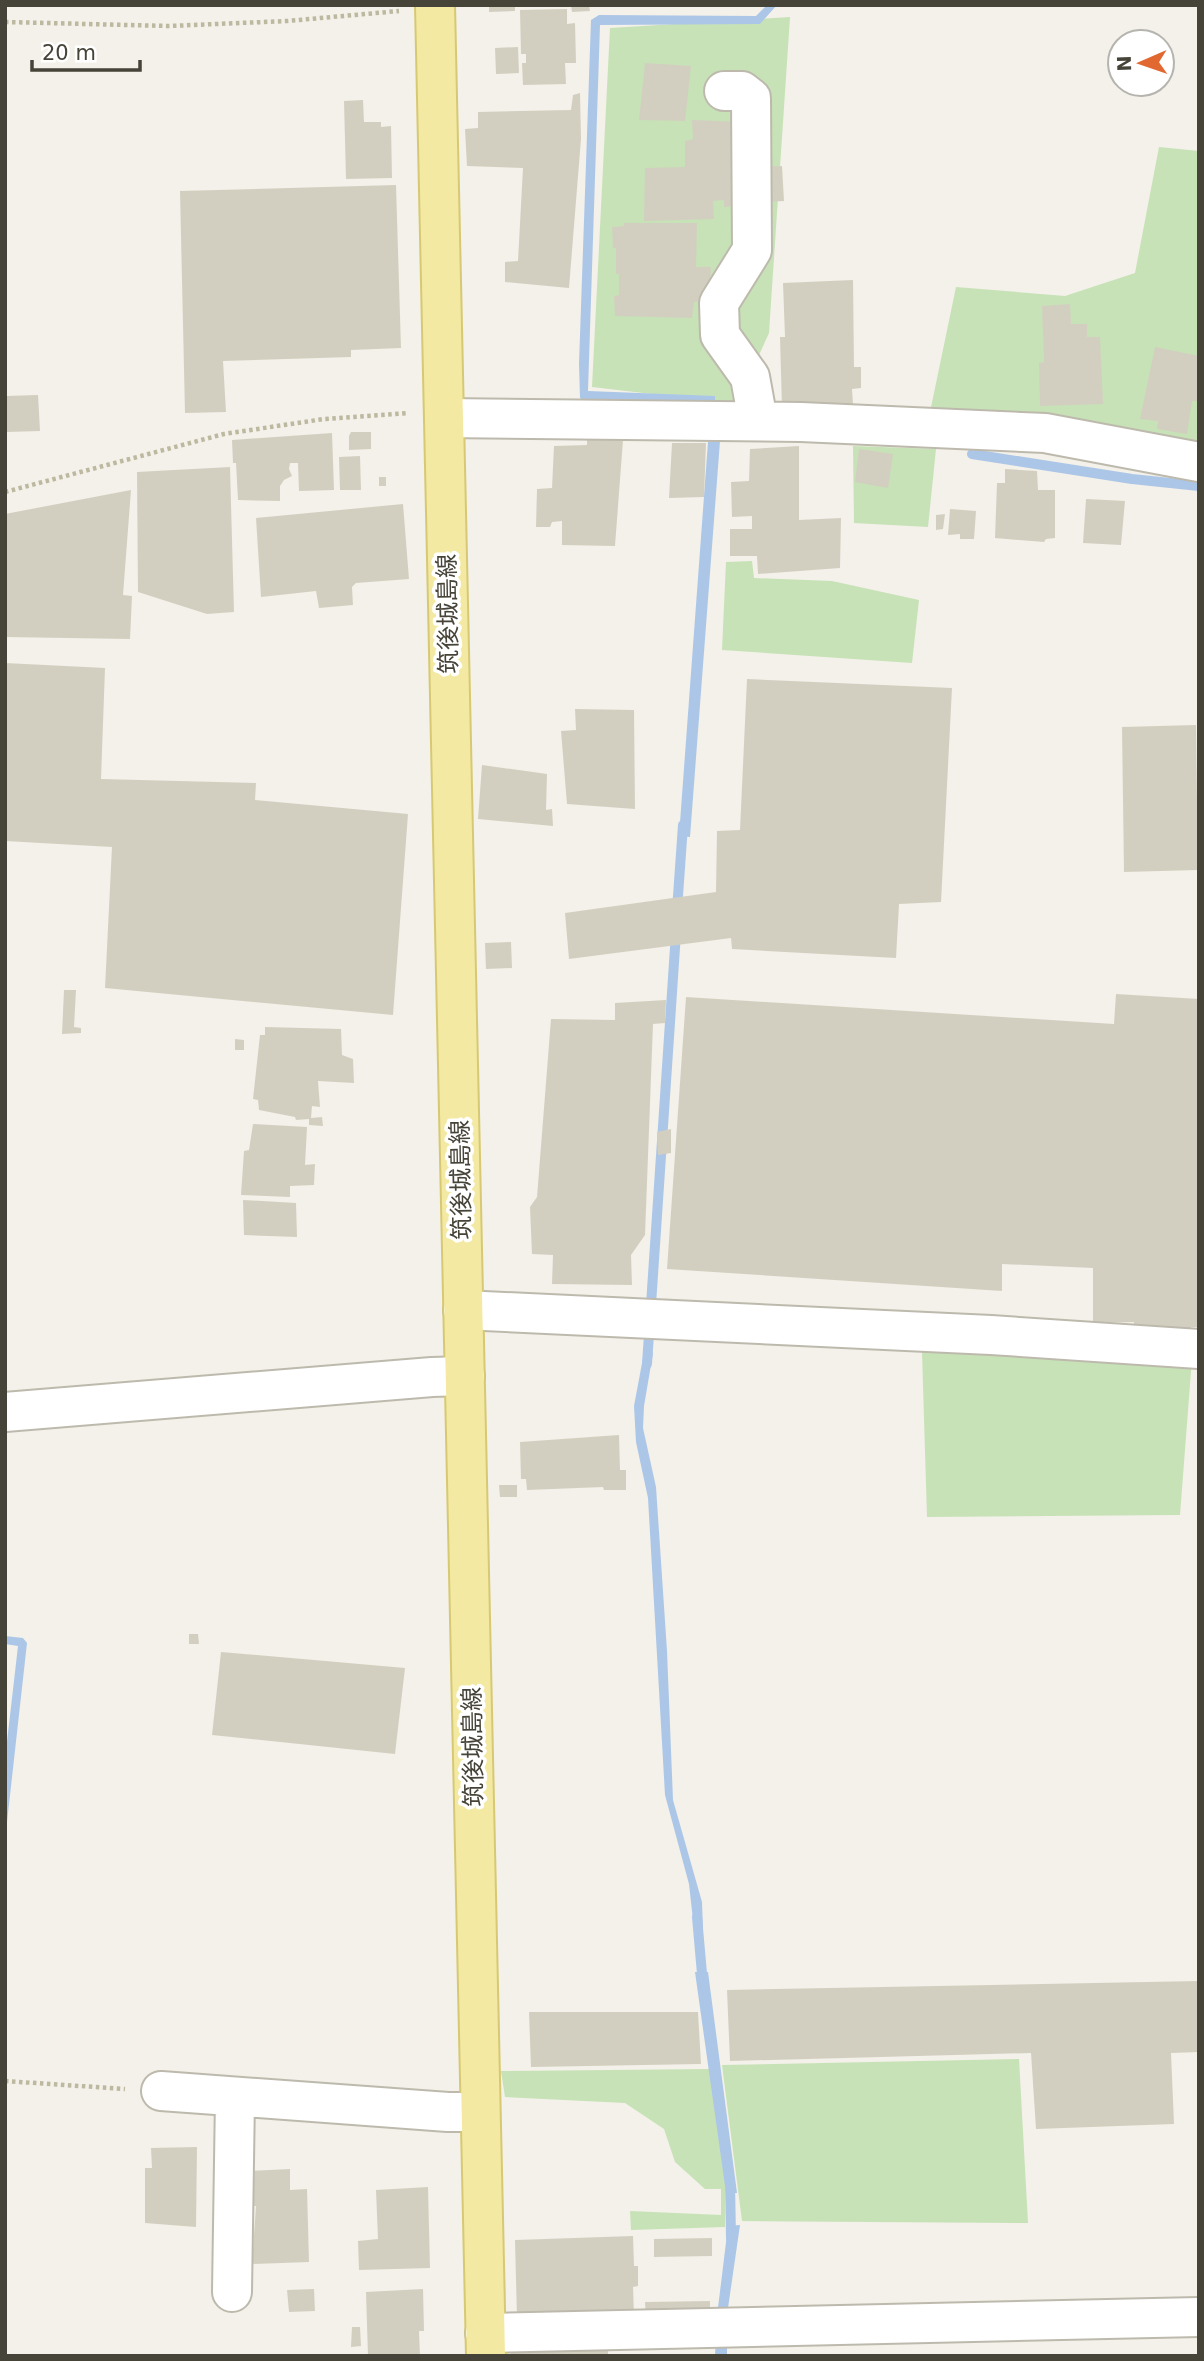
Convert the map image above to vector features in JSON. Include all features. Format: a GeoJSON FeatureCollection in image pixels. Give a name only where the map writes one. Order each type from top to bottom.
{"type":"FeatureCollection","features":[{"type":"Feature","properties":{"kind":"main road","name":"筑後城島線"},"geometry":{"type":"LineString","coordinates":[[435,6],[485,2344]]}},
{"type":"Feature","properties":{"kind":"street"},"geometry":{"type":"LineString","coordinates":[[724,91],[742,91],[751,98],[752,250],[719,303],[720,335],[750,377],[758,421]]}},
{"type":"Feature","properties":{"kind":"street"},"geometry":{"type":"LineString","coordinates":[[444,415],[758,421],[1045,433],[1199,462]]}},
{"type":"Feature","properties":{"kind":"street"},"geometry":{"type":"LineString","coordinates":[[463,1310],[990,1335],[1199,1349]]}},
{"type":"Feature","properties":{"kind":"street"},"geometry":{"type":"LineString","coordinates":[[5,1412],[465,1376]]}},
{"type":"Feature","properties":{"kind":"street"},"geometry":{"type":"LineString","coordinates":[[161,2091],[448,2112],[481,2112]]}},
{"type":"Feature","properties":{"kind":"street"},"geometry":{"type":"LineString","coordinates":[[232,2292],[235,2096]]}},
{"type":"Feature","properties":{"kind":"street"},"geometry":{"type":"LineString","coordinates":[[485,2344],[1199,2317]]}},
{"type":"Feature","properties":{"kind":"path"},"geometry":{"type":"LineString","coordinates":[[5,22],[169,26],[287,21],[435,6]]}},
{"type":"Feature","properties":{"kind":"path"},"geometry":{"type":"LineString","coordinates":[[5,492],[224,434],[324,419],[444,415]]}},
{"type":"Feature","properties":{"kind":"path"},"geometry":{"type":"LineString","coordinates":[[5,2081],[161,2091]]}},
{"type":"Feature","properties":{"kind":"green space"},"geometry":{"type":"Polygon","coordinates":[[[790,17],[769,333],[737,404],[592,387],[610,28],[790,17]]]}},
{"type":"Feature","properties":{"kind":"green space"},"geometry":{"type":"Polygon","coordinates":[[[1159,147],[1199,151],[1199,445],[929,417],[956,287],[1065,296],[1135,273],[1159,147]]]}},
{"type":"Feature","properties":{"kind":"green space"},"geometry":{"type":"Polygon","coordinates":[[[853,446],[936,449],[928,527],[854,523],[853,446]]]}},
{"type":"Feature","properties":{"kind":"green space"},"geometry":{"type":"Polygon","coordinates":[[[752,561],[754,578],[832,581],[919,600],[912,663],[722,650],[726,562],[752,561]]]}},
{"type":"Feature","properties":{"kind":"green space"},"geometry":{"type":"Polygon","coordinates":[[[922,1352],[1192,1358],[1180,1515],[927,1517],[922,1352]]]}},
{"type":"Feature","properties":{"kind":"green space"},"geometry":{"type":"Polygon","coordinates":[[[1019,2059],[1028,2223],[742,2221],[722,2065],[1019,2059]]]}},
{"type":"Feature","properties":{"kind":"green space"},"geometry":{"type":"Polygon","coordinates":[[[711,2069],[725,2179],[725,2227],[631,2230],[630,2211],[721,2215],[721,2189],[705,2189],[675,2162],[664,2129],[625,2103],[505,2097],[501,2071],[711,2069]]]}},
{"type":"Feature","properties":{"kind":"water"},"geometry":{"type":"Polygon","coordinates":[[[767,5],[777,5],[760,24],[600,25],[588,391],[715,396],[715,406],[584,401],[580,398],[579,364],[591,20],[599,15],[756,16],[767,5]]]}},
{"type":"Feature","properties":{"kind":"water"},"geometry":{"type":"Polygon","coordinates":[[[720,441],[690,837],[679,836],[708,442],[720,441]]]}},
{"type":"Feature","properties":{"kind":"water"},"geometry":{"type":"Polygon","coordinates":[[[645,1347],[653,1353],[643,1428],[656,1487],[673,1800],[702,1902],[703,1929],[694,1929],[689,1884],[665,1795],[648,1498],[636,1442],[634,1406],[645,1347]]]}},
{"type":"Feature","properties":{"kind":"water"},"geometry":{"type":"Polygon","coordinates":[[[5,1636],[23,1638],[27,1643],[5,1840],[5,1759],[18,1646],[5,1644],[5,1636]]]}},
{"type":"Feature","properties":{"kind":"water"},"geometry":{"type":"Polygon","coordinates":[[[695,1972],[708,1972],[737,2193],[726,2193],[695,1972]]]}},
{"type":"Feature","properties":{"kind":"water"},"geometry":{"type":"Polygon","coordinates":[[[740,2225],[727,2315],[727,2356],[715,2356],[728,2226],[740,2225]]]}},
{"type":"Feature","properties":{"kind":"building"},"geometry":{"type":"Polygon","coordinates":[[[489,5],[515,5],[515,11],[489,12],[489,5]]]}},
{"type":"Feature","properties":{"kind":"building"},"geometry":{"type":"Polygon","coordinates":[[[571,5],[589,5],[590,11],[572,12],[571,5]]]}},
{"type":"Feature","properties":{"kind":"building"},"geometry":{"type":"Polygon","coordinates":[[[567,9],[567,24],[575,23],[576,63],[565,63],[566,84],[523,85],[522,63],[526,63],[526,54],[521,54],[520,10],[567,9]]]}},
{"type":"Feature","properties":{"kind":"building"},"geometry":{"type":"Polygon","coordinates":[[[518,47],[519,73],[496,74],[495,48],[518,47]]]}},
{"type":"Feature","properties":{"kind":"building"},"geometry":{"type":"Polygon","coordinates":[[[645,63],[691,66],[685,121],[639,120],[645,63]]]}},
{"type":"Feature","properties":{"kind":"building"},"geometry":{"type":"Polygon","coordinates":[[[580,93],[581,139],[569,288],[505,282],[505,262],[518,261],[523,168],[467,166],[465,129],[478,128],[478,112],[571,110],[573,95],[580,93]]]}},
{"type":"Feature","properties":{"kind":"building"},"geometry":{"type":"Polygon","coordinates":[[[363,100],[364,122],[381,122],[381,127],[391,126],[392,178],[346,179],[344,101],[363,100]]]}},
{"type":"Feature","properties":{"kind":"building"},"geometry":{"type":"Polygon","coordinates":[[[692,120],[744,122],[737,206],[724,207],[724,200],[713,201],[714,219],[644,221],[645,168],[685,167],[685,141],[693,139],[692,120]]]}},
{"type":"Feature","properties":{"kind":"building"},"geometry":{"type":"Polygon","coordinates":[[[782,166],[784,201],[760,202],[759,167],[782,166]]]}},
{"type":"Feature","properties":{"kind":"building"},"geometry":{"type":"Polygon","coordinates":[[[396,185],[401,348],[351,350],[351,357],[223,361],[226,412],[185,413],[180,191],[396,185]]]}},
{"type":"Feature","properties":{"kind":"building"},"geometry":{"type":"Polygon","coordinates":[[[624,223],[697,223],[696,267],[711,267],[709,301],[694,302],[692,318],[615,316],[614,296],[619,295],[619,274],[616,274],[616,248],[613,248],[612,227],[624,226],[624,223]]]}},
{"type":"Feature","properties":{"kind":"building"},"geometry":{"type":"Polygon","coordinates":[[[853,280],[854,367],[861,367],[861,388],[852,389],[853,404],[782,408],[780,337],[785,337],[783,283],[853,280]]]}},
{"type":"Feature","properties":{"kind":"building"},"geometry":{"type":"Polygon","coordinates":[[[1070,304],[1071,324],[1087,324],[1087,337],[1100,337],[1103,404],[1040,406],[1039,363],[1044,362],[1042,306],[1070,304]]]}},
{"type":"Feature","properties":{"kind":"building"},"geometry":{"type":"Polygon","coordinates":[[[1155,347],[1199,356],[1199,401],[1192,401],[1187,434],[1157,429],[1158,421],[1140,419],[1155,347]]]}},
{"type":"Feature","properties":{"kind":"building"},"geometry":{"type":"Polygon","coordinates":[[[38,395],[40,431],[7,432],[6,396],[38,395]]]}},
{"type":"Feature","properties":{"kind":"building"},"geometry":{"type":"Polygon","coordinates":[[[351,432],[371,432],[371,449],[349,450],[351,432]]]}},
{"type":"Feature","properties":{"kind":"building"},"geometry":{"type":"Polygon","coordinates":[[[332,433],[334,490],[299,491],[298,463],[290,463],[292,476],[280,486],[280,501],[238,500],[232,440],[332,433]]]}},
{"type":"Feature","properties":{"kind":"building"},"geometry":{"type":"Polygon","coordinates":[[[604,436],[605,440],[623,440],[615,546],[562,545],[562,521],[552,522],[550,527],[536,527],[537,489],[552,488],[554,446],[587,445],[587,438],[604,436]]]}},
{"type":"Feature","properties":{"kind":"building"},"geometry":{"type":"Polygon","coordinates":[[[672,443],[706,443],[704,497],[669,498],[672,443]]]}},
{"type":"Feature","properties":{"kind":"building"},"geometry":{"type":"Polygon","coordinates":[[[799,446],[799,520],[841,518],[840,568],[758,574],[757,556],[730,556],[730,529],[752,529],[752,516],[732,517],[731,482],[749,481],[750,449],[799,446]]]}},
{"type":"Feature","properties":{"kind":"building"},"geometry":{"type":"Polygon","coordinates":[[[859,449],[893,454],[888,488],[855,482],[859,449]]]}},
{"type":"Feature","properties":{"kind":"building"},"geometry":{"type":"Polygon","coordinates":[[[360,456],[361,490],[340,490],[339,457],[360,456]]]}},
{"type":"Feature","properties":{"kind":"building"},"geometry":{"type":"Polygon","coordinates":[[[230,467],[234,612],[207,614],[138,592],[137,472],[230,467]]]}},
{"type":"Feature","properties":{"kind":"building"},"geometry":{"type":"Polygon","coordinates":[[[1005,469],[1037,471],[1038,490],[1055,490],[1055,538],[1046,539],[1044,542],[995,538],[997,483],[1005,483],[1005,469]]]}},
{"type":"Feature","properties":{"kind":"building"},"geometry":{"type":"Polygon","coordinates":[[[379,477],[386,477],[386,486],[379,486],[379,477]]]}},
{"type":"Feature","properties":{"kind":"building"},"geometry":{"type":"Polygon","coordinates":[[[131,490],[123,595],[132,596],[130,639],[5,637],[5,514],[131,490]]]}},
{"type":"Feature","properties":{"kind":"building"},"geometry":{"type":"Polygon","coordinates":[[[1086,499],[1125,501],[1121,545],[1083,543],[1086,499]]]}},
{"type":"Feature","properties":{"kind":"building"},"geometry":{"type":"Polygon","coordinates":[[[403,504],[409,579],[356,583],[352,587],[353,605],[319,608],[316,591],[261,597],[256,518],[403,504]]]}},
{"type":"Feature","properties":{"kind":"building"},"geometry":{"type":"Polygon","coordinates":[[[950,509],[976,511],[974,539],[960,539],[960,534],[948,535],[950,509]]]}},
{"type":"Feature","properties":{"kind":"building"},"geometry":{"type":"Polygon","coordinates":[[[945,514],[943,529],[936,530],[936,515],[945,514]]]}},
{"type":"Feature","properties":{"kind":"building"},"geometry":{"type":"Polygon","coordinates":[[[5,663],[105,668],[101,779],[256,783],[255,800],[408,814],[393,1015],[105,988],[112,847],[5,841],[5,663]]]}},
{"type":"Feature","properties":{"kind":"building"},"geometry":{"type":"Polygon","coordinates":[[[747,679],[952,688],[941,902],[899,904],[896,958],[732,949],[731,938],[569,959],[565,913],[716,892],[717,831],[740,830],[747,679]]]}},
{"type":"Feature","properties":{"kind":"building"},"geometry":{"type":"Polygon","coordinates":[[[575,709],[634,710],[635,809],[567,804],[561,731],[576,730],[575,709]]]}},
{"type":"Feature","properties":{"kind":"building"},"geometry":{"type":"Polygon","coordinates":[[[1196,725],[1198,870],[1124,872],[1122,727],[1196,725]]]}},
{"type":"Feature","properties":{"kind":"building"},"geometry":{"type":"Polygon","coordinates":[[[482,765],[547,774],[546,810],[552,809],[553,826],[478,819],[482,765]]]}},
{"type":"Feature","properties":{"kind":"building"},"geometry":{"type":"Polygon","coordinates":[[[511,942],[512,968],[486,969],[485,943],[511,942]]]}},
{"type":"Feature","properties":{"kind":"building"},"geometry":{"type":"Polygon","coordinates":[[[64,990],[76,990],[74,1027],[81,1028],[81,1033],[62,1034],[64,990]]]}},
{"type":"Feature","properties":{"kind":"building"},"geometry":{"type":"Polygon","coordinates":[[[1116,994],[1199,999],[1199,1327],[1191,1327],[1189,1333],[1134,1329],[1134,1322],[1093,1323],[1093,1268],[1002,1264],[1002,1291],[667,1269],[686,997],[1114,1024],[1116,994]]]}},
{"type":"Feature","properties":{"kind":"building"},"geometry":{"type":"Polygon","coordinates":[[[666,1000],[665,1023],[653,1024],[645,1235],[631,1255],[632,1285],[552,1284],[553,1255],[532,1254],[530,1207],[537,1197],[551,1019],[615,1020],[615,1003],[666,1000]]]}},
{"type":"Feature","properties":{"kind":"building"},"geometry":{"type":"Polygon","coordinates":[[[265,1027],[341,1029],[342,1055],[353,1059],[354,1083],[318,1081],[320,1107],[312,1106],[311,1118],[322,1117],[323,1126],[309,1125],[309,1119],[296,1120],[295,1117],[259,1110],[258,1100],[253,1099],[260,1035],[265,1035],[265,1027]]]}},
{"type":"Feature","properties":{"kind":"building"},"geometry":{"type":"Polygon","coordinates":[[[235,1039],[244,1040],[244,1050],[235,1050],[235,1039]]]}},
{"type":"Feature","properties":{"kind":"building"},"geometry":{"type":"Polygon","coordinates":[[[253,1124],[307,1127],[305,1165],[315,1164],[314,1185],[290,1186],[290,1197],[241,1195],[244,1151],[249,1150],[253,1124]]]}},
{"type":"Feature","properties":{"kind":"building"},"geometry":{"type":"Polygon","coordinates":[[[671,1129],[671,1153],[658,1155],[657,1132],[671,1129]]]}},
{"type":"Feature","properties":{"kind":"building"},"geometry":{"type":"Polygon","coordinates":[[[243,1200],[296,1203],[297,1237],[244,1235],[243,1200]]]}},
{"type":"Feature","properties":{"kind":"building"},"geometry":{"type":"Polygon","coordinates":[[[619,1435],[620,1470],[626,1470],[626,1490],[604,1490],[603,1487],[527,1490],[526,1479],[521,1479],[520,1442],[619,1435]]]}},
{"type":"Feature","properties":{"kind":"building"},"geometry":{"type":"Polygon","coordinates":[[[499,1485],[517,1485],[517,1497],[500,1497],[499,1485]]]}},
{"type":"Feature","properties":{"kind":"building"},"geometry":{"type":"Polygon","coordinates":[[[189,1634],[198,1634],[199,1644],[189,1644],[189,1634]]]}},
{"type":"Feature","properties":{"kind":"building"},"geometry":{"type":"Polygon","coordinates":[[[221,1652],[405,1668],[395,1754],[212,1735],[221,1652]]]}},
{"type":"Feature","properties":{"kind":"building"},"geometry":{"type":"Polygon","coordinates":[[[1199,1981],[1199,2052],[1171,2053],[1174,2124],[1036,2129],[1031,2053],[730,2061],[727,1990],[1199,1981]]]}},
{"type":"Feature","properties":{"kind":"building"},"geometry":{"type":"Polygon","coordinates":[[[529,2012],[698,2012],[701,2064],[531,2067],[529,2012]]]}},
{"type":"Feature","properties":{"kind":"building"},"geometry":{"type":"Polygon","coordinates":[[[197,2147],[196,2227],[145,2223],[145,2168],[152,2168],[151,2148],[197,2147]]]}},
{"type":"Feature","properties":{"kind":"building"},"geometry":{"type":"Polygon","coordinates":[[[290,2169],[290,2190],[307,2189],[309,2262],[252,2264],[256,2206],[252,2206],[251,2171],[290,2169]]]}},
{"type":"Feature","properties":{"kind":"building"},"geometry":{"type":"Polygon","coordinates":[[[428,2187],[430,2268],[359,2270],[358,2241],[378,2239],[376,2190],[428,2187]]]}},
{"type":"Feature","properties":{"kind":"building"},"geometry":{"type":"Polygon","coordinates":[[[633,2236],[634,2266],[638,2266],[638,2286],[633,2287],[634,2316],[517,2319],[515,2240],[633,2236]]]}},
{"type":"Feature","properties":{"kind":"building"},"geometry":{"type":"Polygon","coordinates":[[[712,2238],[712,2256],[654,2257],[654,2239],[712,2238]]]}},
{"type":"Feature","properties":{"kind":"building"},"geometry":{"type":"Polygon","coordinates":[[[314,2289],[315,2311],[289,2312],[287,2290],[314,2289]]]}},
{"type":"Feature","properties":{"kind":"building"},"geometry":{"type":"Polygon","coordinates":[[[423,2289],[424,2331],[419,2331],[420,2356],[368,2356],[366,2292],[423,2289]]]}},
{"type":"Feature","properties":{"kind":"building"},"geometry":{"type":"Polygon","coordinates":[[[710,2301],[710,2316],[646,2317],[645,2302],[710,2301]]]}},
{"type":"Feature","properties":{"kind":"building"},"geometry":{"type":"Polygon","coordinates":[[[352,2327],[360,2327],[361,2346],[351,2347],[352,2327]]]}},
{"type":"Feature","properties":{"kind":"building"},"geometry":{"type":"Polygon","coordinates":[[[608,2340],[608,2356],[511,2356],[510,2344],[608,2340]]]}},
{"type":"Feature","properties":{"kind":"waterway"},"geometry":{"type":"LineString","coordinates":[[972,454],[1132,479],[1199,486]]}},
{"type":"Feature","properties":{"kind":"waterway"},"geometry":{"type":"LineString","coordinates":[[677,910],[683,825]]}},
{"type":"Feature","properties":{"kind":"waterway"},"geometry":{"type":"LineString","coordinates":[[647,1364],[676,933]]}},
{"type":"Feature","properties":{"kind":"waterway"},"geometry":{"type":"LineString","coordinates":[[697,1917],[703,1985]]}},
{"type":"Feature","properties":{"kind":"waterway"},"geometry":{"type":"LineString","coordinates":[[730,2181],[731,2238]]}}]}
